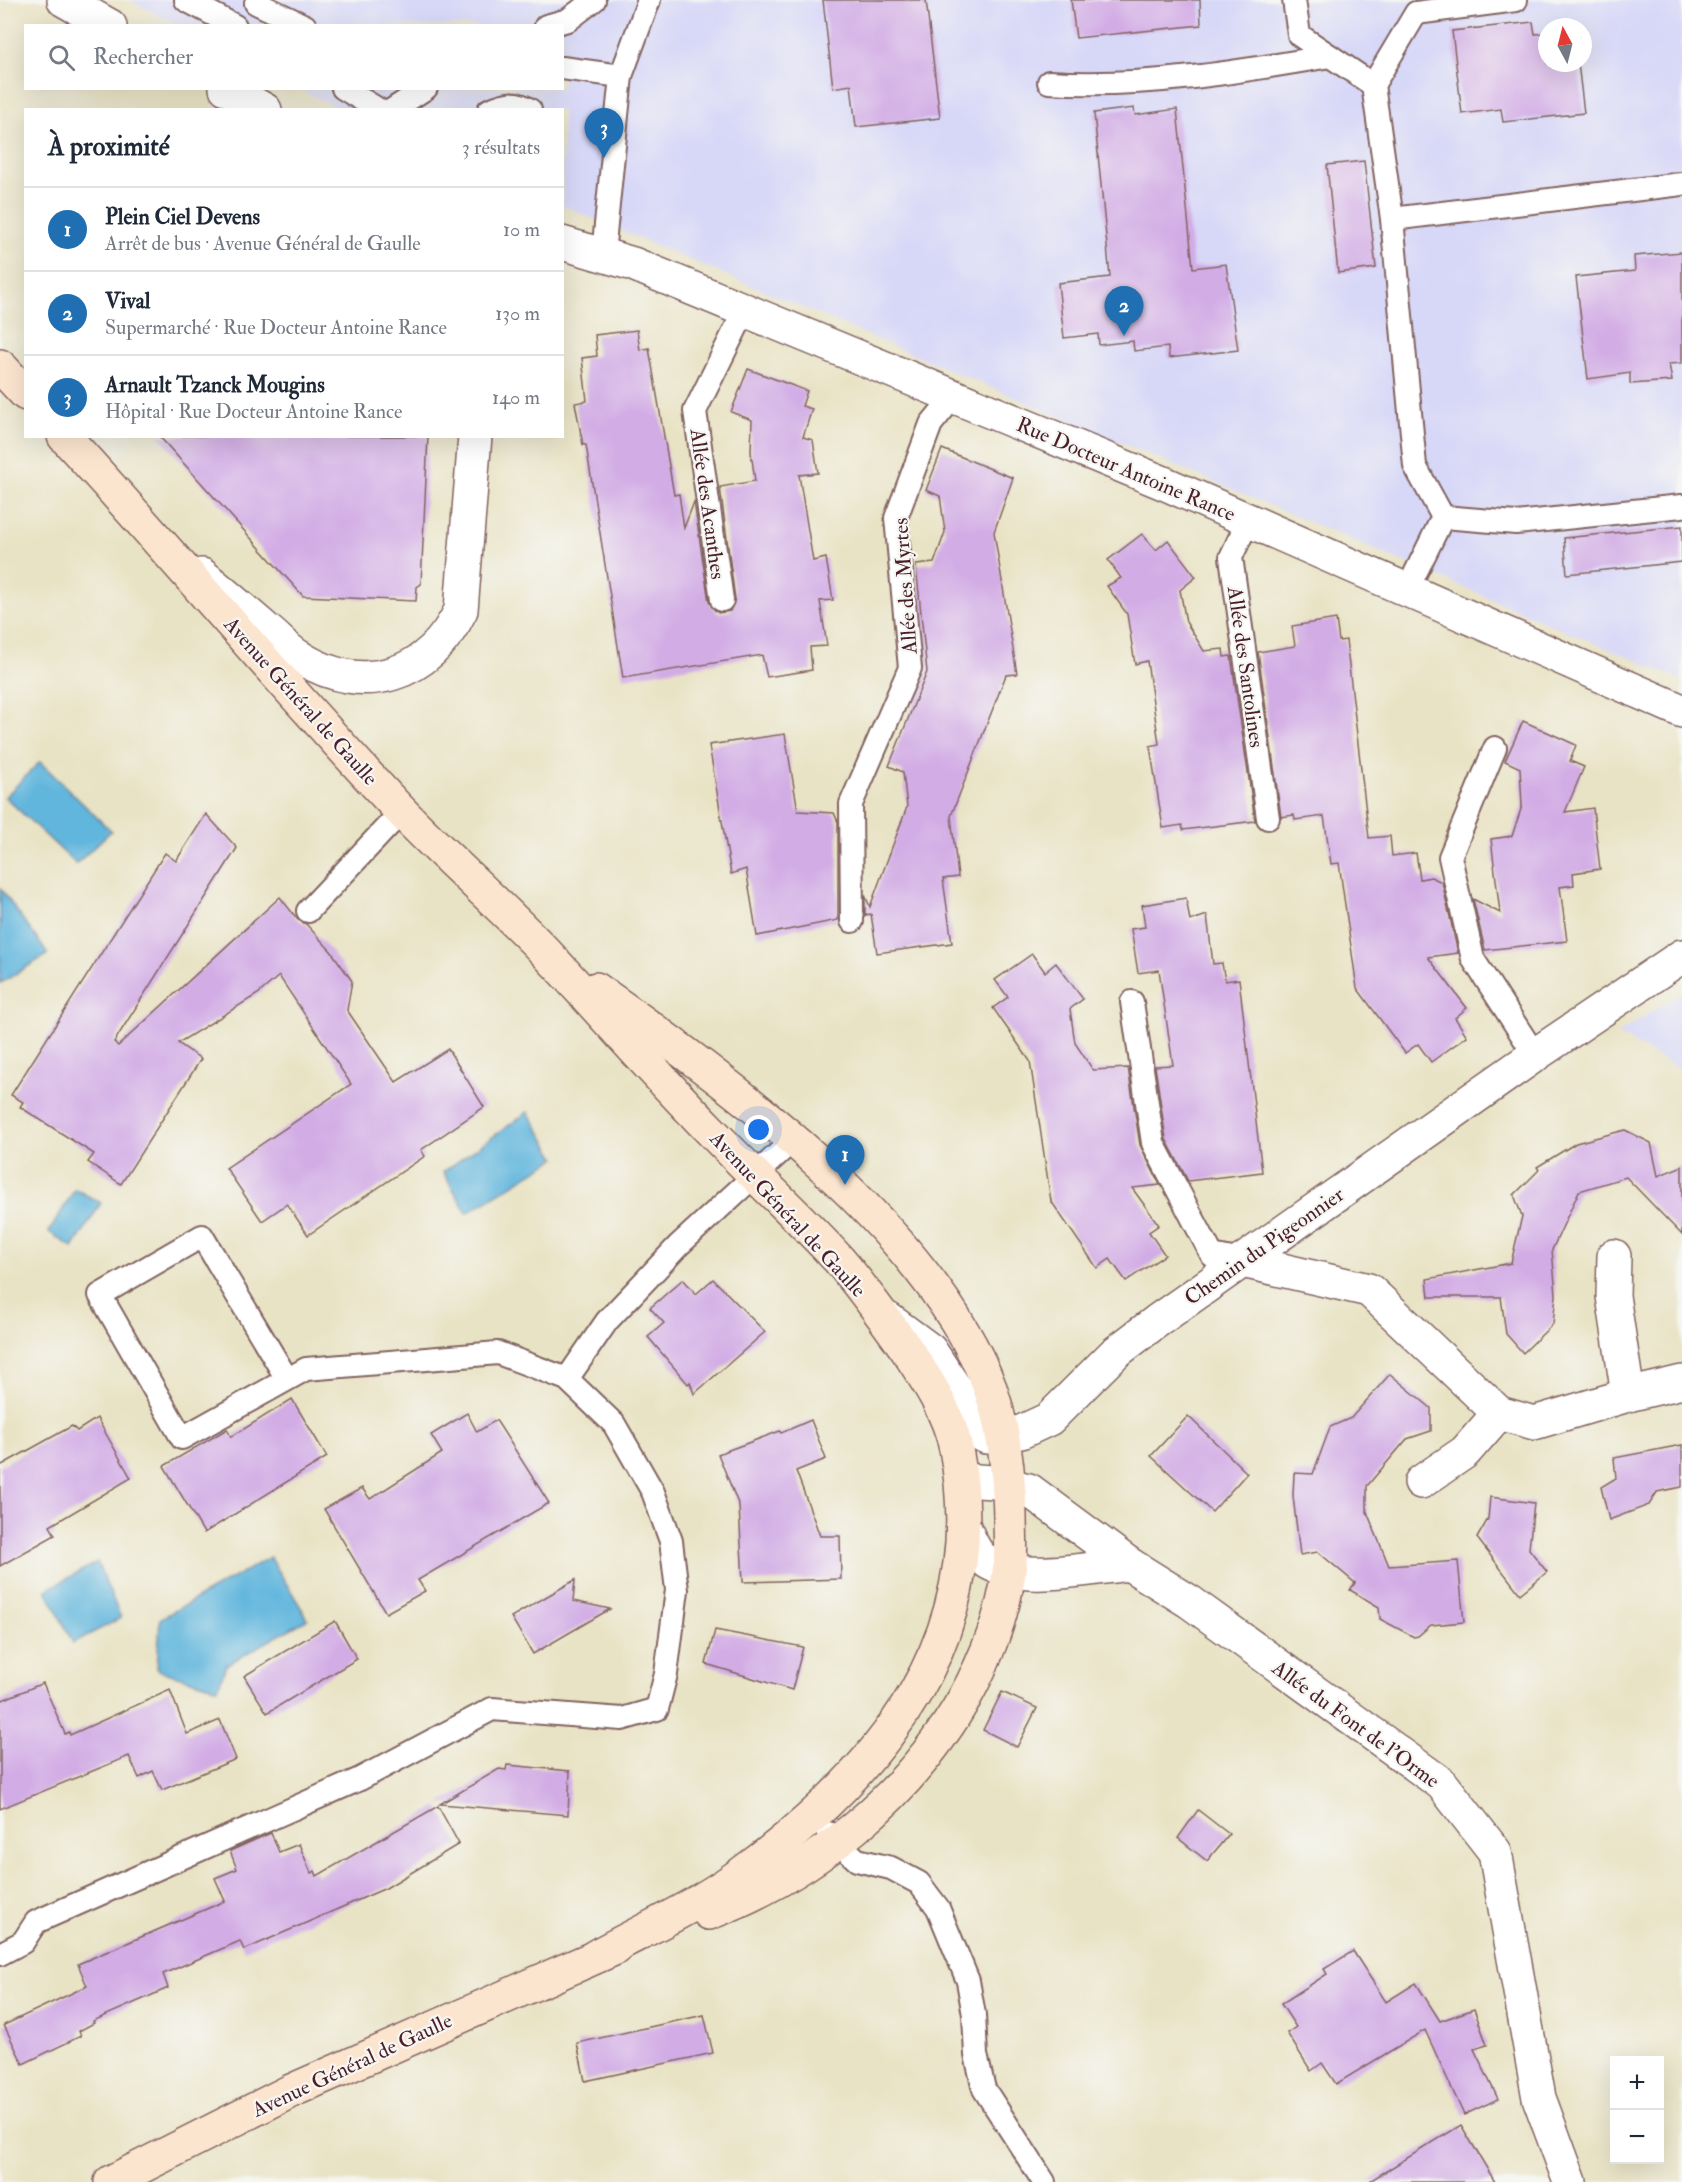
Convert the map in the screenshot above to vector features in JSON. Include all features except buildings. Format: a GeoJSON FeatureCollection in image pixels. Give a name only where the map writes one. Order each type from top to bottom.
{"type":"FeatureCollection","features":[{"type":"Feature","properties":{"kind":"main road"},"geometry":{"type":"LineString","coordinates":[[0,366],[24,392]]}},
{"type":"Feature","properties":{"kind":"main road","name":"Avenue Général de Gaulle"},"geometry":{"type":"LineString","coordinates":[[66,438],[155,535],[288,688],[402,811],[548,955],[753,1176],[838,1260],[882,1315],[931,1385],[954,1441],[961,1480],[963,1525],[956,1584],[940,1647],[908,1708],[867,1764],[811,1818],[735,1878],[596,1956]]}},
{"type":"Feature","properties":{"kind":"main road","name":"Avenue Général de Gaulle"},"geometry":{"type":"LineString","coordinates":[[111,2182],[291,2091],[596,1956],[736,1903],[781,1881],[838,1842],[873,1812],[946,1730],[970,1688],[992,1638],[1010,1570],[1009,1485],[1001,1435],[990,1390],[968,1341],[937,1294],[906,1255],[844,1185],[690,1055],[548,955]]}},
{"type":"Feature","properties":{"kind":"street"},"geometry":{"type":"LineString","coordinates":[[64,0],[106,24]]}},
{"type":"Feature","properties":{"kind":"street"},"geometry":{"type":"LineString","coordinates":[[230,90],[261,108]]}},
{"type":"Feature","properties":{"kind":"street","name":"Rue Docteur Antoine Rance"},"geometry":{"type":"LineString","coordinates":[[564,244],[633,264],[1248,520],[1408,588],[1682,711]]}},
{"type":"Feature","properties":{"kind":"street"},"geometry":{"type":"LineString","coordinates":[[155,535],[301,658],[342,675],[370,678],[416,666],[450,633],[461,610],[465,587],[475,438]]}},
{"type":"Feature","properties":{"kind":"street","name":"Chemin du Pigeonnier"},"geometry":{"type":"LineString","coordinates":[[882,1315],[930,1350],[955,1388],[975,1432],[986,1437],[1021,1432],[1048,1419],[1115,1353],[1242,1261],[1535,1055],[1682,956]]}},
{"type":"Feature","properties":{"kind":"street"},"geometry":{"type":"LineString","coordinates":[[1614,1256],[1613,1296],[1628,1395]]}},
{"type":"Feature","properties":{"kind":"street"},"geometry":{"type":"LineString","coordinates":[[1242,1261],[1370,1290],[1499,1413],[1534,1423],[1628,1395],[1682,1382]]}},
{"type":"Feature","properties":{"kind":"street"},"geometry":{"type":"LineString","coordinates":[[1421,1482],[1465,1452],[1499,1413]]}},
{"type":"Feature","properties":{"kind":"street","name":"Allée du Font de l'Orme"},"geometry":{"type":"LineString","coordinates":[[961,1480],[994,1482],[1029,1490],[1129,1564],[1190,1602],[1442,1784],[1495,1852],[1539,2098],[1570,2182]]}},
{"type":"Feature","properties":{"kind":"street"},"geometry":{"type":"LineString","coordinates":[[963,1525],[979,1556],[996,1568],[1030,1574],[1129,1564]]}},
{"type":"Feature","properties":{"kind":"lane"},"geometry":{"type":"LineString","coordinates":[[186,0],[231,24]]}},
{"type":"Feature","properties":{"kind":"lane"},"geometry":{"type":"LineString","coordinates":[[553,24],[568,20],[594,0]]}},
{"type":"Feature","properties":{"kind":"lane"},"geometry":{"type":"LineString","coordinates":[[603,254],[621,76],[649,0]]}},
{"type":"Feature","properties":{"kind":"lane"},"geometry":{"type":"LineString","coordinates":[[1294,0],[1299,35],[1373,86]]}},
{"type":"Feature","properties":{"kind":"lane"},"geometry":{"type":"LineString","coordinates":[[1443,517],[1415,466],[1392,219],[1373,86],[1416,13],[1516,0]]}},
{"type":"Feature","properties":{"kind":"lane"},"geometry":{"type":"LineString","coordinates":[[256,3],[301,24]]}},
{"type":"Feature","properties":{"kind":"lane"},"geometry":{"type":"LineString","coordinates":[[1048,82],[1101,85],[1251,70],[1330,56]]}},
{"type":"Feature","properties":{"kind":"lane"},"geometry":{"type":"LineString","coordinates":[[564,68],[621,76]]}},
{"type":"Feature","properties":{"kind":"lane"},"geometry":{"type":"LineString","coordinates":[[346,90],[376,108]]}},
{"type":"Feature","properties":{"kind":"lane"},"geometry":{"type":"LineString","coordinates":[[395,108],[423,90]]}},
{"type":"Feature","properties":{"kind":"lane"},"geometry":{"type":"LineString","coordinates":[[494,108],[505,103],[518,102],[527,108]]}},
{"type":"Feature","properties":{"kind":"lane"},"geometry":{"type":"LineString","coordinates":[[1392,219],[1682,184]]}},
{"type":"Feature","properties":{"kind":"lane","name":"Allée des Acanthes"},"geometry":{"type":"LineString","coordinates":[[722,600],[695,411],[744,312]]}},
{"type":"Feature","properties":{"kind":"lane","name":"Allée des Myrtes"},"geometry":{"type":"LineString","coordinates":[[852,921],[851,804],[910,669],[896,518],[931,424],[952,397]]}},
{"type":"Feature","properties":{"kind":"lane"},"geometry":{"type":"LineString","coordinates":[[1443,517],[1516,523],[1682,506]]}},
{"type":"Feature","properties":{"kind":"lane"},"geometry":{"type":"LineString","coordinates":[[1408,588],[1443,517]]}},
{"type":"Feature","properties":{"kind":"lane","name":"Allée des Santolines"},"geometry":{"type":"LineString","coordinates":[[1248,520],[1230,557],[1268,818]]}},
{"type":"Feature","properties":{"kind":"lane"},"geometry":{"type":"LineString","coordinates":[[1495,748],[1450,857],[1473,959],[1535,1055]]}},
{"type":"Feature","properties":{"kind":"lane"},"geometry":{"type":"LineString","coordinates":[[308,911],[402,811]]}},
{"type":"Feature","properties":{"kind":"lane"},"geometry":{"type":"LineString","coordinates":[[1131,1002],[1153,1143],[1212,1255],[1242,1261]]}},
{"type":"Feature","properties":{"kind":"lane"},"geometry":{"type":"LineString","coordinates":[[567,1379],[607,1321],[679,1245],[792,1141]]}},
{"type":"Feature","properties":{"kind":"lane"},"geometry":{"type":"LineString","coordinates":[[0,1954],[23,1942],[36,1922],[360,1779],[492,1709],[622,1719],[657,1709],[666,1674],[677,1590],[671,1541],[653,1492],[614,1424],[567,1379],[498,1353],[306,1368],[287,1379],[182,1438],[100,1295],[202,1236],[287,1379]]}},
{"type":"Feature","properties":{"kind":"lane"},"geometry":{"type":"LineString","coordinates":[[811,1818],[857,1860],[891,1868],[918,1883],[938,1908],[968,1981],[974,2015],[976,2055],[984,2089],[1044,2182]]}},
{"type":"Feature","properties":{"kind":"shaded area"},"geometry":{"type":"Polygon","coordinates":[[[129,0],[1682,0],[1682,680],[564,206],[564,108],[338,108],[301,90],[564,90],[564,24],[176,24],[129,0]]]}},
{"type":"Feature","properties":{"kind":"shaded area"},"geometry":{"type":"Polygon","coordinates":[[[1682,993],[1682,1070],[1617,1034],[1682,993]]]}},
{"type":"Feature","properties":{"kind":"water"},"geometry":{"type":"Polygon","coordinates":[[[40,762],[111,831],[76,864],[5,797],[40,762]]]}},
{"type":"Feature","properties":{"kind":"water"},"geometry":{"type":"Polygon","coordinates":[[[0,888],[48,954],[1,983],[0,981],[0,888]]]}},
{"type":"Feature","properties":{"kind":"water"},"geometry":{"type":"Polygon","coordinates":[[[528,1112],[556,1158],[467,1213],[443,1172],[528,1112]]]}},
{"type":"Feature","properties":{"kind":"water"},"geometry":{"type":"Polygon","coordinates":[[[75,1189],[101,1203],[73,1248],[49,1232],[75,1189]]]}},
{"type":"Feature","properties":{"kind":"water"},"geometry":{"type":"Polygon","coordinates":[[[270,1557],[308,1619],[226,1665],[218,1688],[157,1670],[160,1619],[270,1557]]]}},
{"type":"Feature","properties":{"kind":"water"},"geometry":{"type":"Polygon","coordinates":[[[97,1562],[121,1618],[73,1643],[46,1590],[97,1562]]]}},
{"type":"Feature","properties":{"kind":"place","name":"Arnault Tzanck Mougins"},"geometry":{"type":"Point","coordinates":[604,158]}},
{"type":"Feature","properties":{"kind":"place","name":"Vival"},"geometry":{"type":"Point","coordinates":[1124,336]}},
{"type":"Feature","properties":{"kind":"place","name":"Plein Ciel Devens"},"geometry":{"type":"Point","coordinates":[845,1185]}}]}
